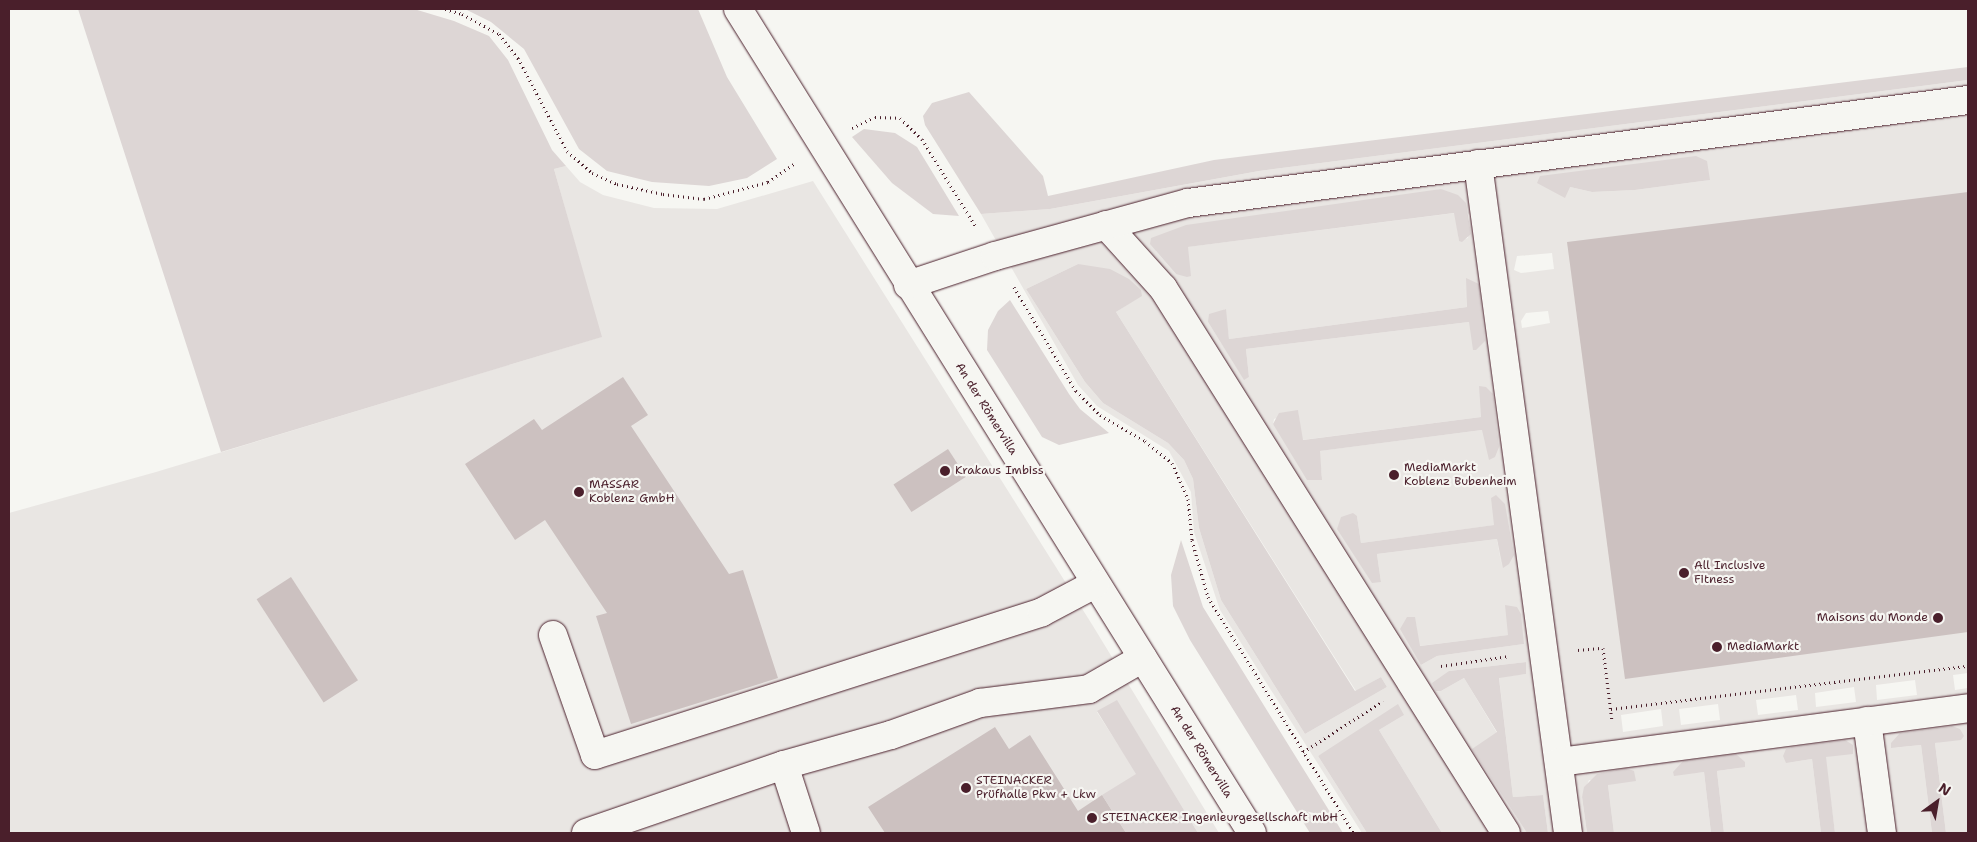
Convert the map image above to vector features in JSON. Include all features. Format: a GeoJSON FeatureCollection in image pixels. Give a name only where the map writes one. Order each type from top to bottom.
{"type":"FeatureCollection","features":[{"type":"Feature","properties":{"kind":"street","name":"An der Römervilla"},"geometry":{"type":"LineString","coordinates":[[738,9],[822,142],[908,285],[1252,833]]}},
{"type":"Feature","properties":{"kind":"street"},"geometry":{"type":"LineString","coordinates":[[908,285],[995,256],[1188,203],[1968,100]]}},
{"type":"Feature","properties":{"kind":"street"},"geometry":{"type":"LineString","coordinates":[[1478,164],[1493,260],[1568,833]]}},
{"type":"Feature","properties":{"kind":"street"},"geometry":{"type":"LineString","coordinates":[[1106,225],[1163,288],[1506,833]]}},
{"type":"Feature","properties":{"kind":"street"},"geometry":{"type":"LineString","coordinates":[[553,635],[595,755],[1042,612],[1095,584]]}},
{"type":"Feature","properties":{"kind":"street"},"geometry":{"type":"LineString","coordinates":[[586,833],[784,765],[891,735],[980,703],[1089,689],[1143,658]]}},
{"type":"Feature","properties":{"kind":"street"},"geometry":{"type":"LineString","coordinates":[[1559,762],[1968,708]]}},
{"type":"Feature","properties":{"kind":"street"},"geometry":{"type":"LineString","coordinates":[[1868,721],[1882,833]]}},
{"type":"Feature","properties":{"kind":"street"},"geometry":{"type":"LineString","coordinates":[[784,765],[806,833]]}},
{"type":"Feature","properties":{"kind":"path"},"geometry":{"type":"LineString","coordinates":[[446,9],[462,14],[499,34],[518,58],[568,151],[592,173],[617,184],[663,194],[704,199],[735,193],[768,182],[822,142],[875,117],[900,118],[922,139],[1076,391],[1100,415],[1145,441],[1172,463],[1188,499],[1192,540],[1208,597],[1354,833]]}},
{"type":"Feature","properties":{"kind":"path"},"geometry":{"type":"LineString","coordinates":[[1303,752],[1445,664],[1545,652],[1603,648],[1616,755]]}},
{"type":"Feature","properties":{"kind":"path"},"geometry":{"type":"LineString","coordinates":[[1611,709],[1968,666]]}},
{"type":"Feature","properties":{"kind":"shaded area"},"geometry":{"type":"Polygon","coordinates":[[[78,9],[414,9],[454,21],[489,36],[508,60],[552,150],[566,166],[554,169],[602,337],[221,452],[78,9]]]}},
{"type":"Feature","properties":{"kind":"shaded area"},"geometry":{"type":"Polygon","coordinates":[[[465,9],[698,9],[727,77],[777,159],[747,178],[709,186],[652,182],[607,171],[579,149],[524,49],[491,22],[465,9]]]}},
{"type":"Feature","properties":{"kind":"shaded area"},"geometry":{"type":"Polygon","coordinates":[[[1968,67],[1968,80],[1259,171],[1050,209],[981,214],[925,125],[923,116],[932,103],[969,92],[1043,176],[1048,196],[1214,160],[1968,67]]]}},
{"type":"Feature","properties":{"kind":"shaded area"},"geometry":{"type":"Polygon","coordinates":[[[1968,80],[1968,673],[1953,675],[1955,690],[1968,688],[1968,833],[1946,833],[1935,743],[1964,736],[1892,748],[1921,745],[1932,833],[1835,833],[1825,757],[1855,750],[1786,763],[1812,759],[1821,833],[1724,833],[1717,771],[1745,767],[1674,775],[1704,772],[1711,833],[1614,833],[1608,785],[1589,780],[1582,797],[1587,833],[1548,833],[1543,795],[1513,797],[1499,677],[1526,674],[1526,662],[1449,671],[1441,691],[1464,678],[1497,733],[1473,749],[1527,833],[1442,833],[1379,730],[1404,715],[1318,756],[1367,833],[1362,833],[1220,610],[1194,532],[1191,492],[1169,451],[1097,406],[1078,385],[981,214],[1050,209],[1259,171],[1968,80]],[[1710,180],[1570,187],[1592,192],[1635,190],[1710,180]],[[1441,189],[1156,251],[1176,274],[1187,247],[1455,213],[1459,241],[1468,238],[1470,215],[1441,189]],[[1552,253],[1517,256],[1514,270],[1521,273],[1554,269],[1552,253]],[[1078,264],[1026,289],[1085,382],[1103,403],[1168,443],[1184,460],[1193,479],[1199,528],[1221,600],[1305,734],[1387,687],[1381,677],[1356,691],[1116,312],[1142,295],[1078,264]],[[1464,281],[1467,307],[1229,339],[1225,309],[1208,322],[1244,379],[1249,377],[1246,349],[1469,322],[1464,281]],[[1548,311],[1526,313],[1521,321],[1522,328],[1550,323],[1548,311]],[[1479,386],[1481,417],[1302,440],[1298,411],[1274,419],[1273,424],[1322,477],[1319,451],[1482,430],[1479,386]],[[1491,498],[1495,525],[1361,543],[1357,516],[1341,517],[1381,582],[1377,554],[1497,539],[1502,568],[1491,498]],[[1415,617],[1421,665],[1437,656],[1524,644],[1509,635],[1419,646],[1415,617]],[[1915,680],[1876,685],[1877,700],[1917,695],[1915,680]],[[1854,687],[1815,693],[1816,707],[1856,702],[1854,687]],[[1796,695],[1756,700],[1758,715],[1798,710],[1796,695]],[[1718,704],[1679,709],[1681,725],[1720,720],[1718,704]],[[1661,709],[1621,715],[1623,732],[1663,726],[1661,709]]]}},
{"type":"Feature","properties":{"kind":"shaded area"},"geometry":{"type":"Polygon","coordinates":[[[864,129],[895,133],[917,147],[959,216],[933,214],[892,183],[852,137],[864,129]]]}},
{"type":"Feature","properties":{"kind":"shaded area"},"geometry":{"type":"Polygon","coordinates":[[[1696,156],[1707,161],[1710,180],[1635,190],[1592,192],[1570,187],[1565,198],[1537,183],[1540,176],[1696,156]]]}},
{"type":"Feature","properties":{"kind":"shaded area"},"geometry":{"type":"Polygon","coordinates":[[[566,166],[580,182],[603,195],[654,208],[717,209],[813,181],[1093,626],[1219,833],[1198,833],[1117,701],[1097,712],[1137,774],[1102,796],[1126,833],[1042,833],[1056,824],[1042,802],[993,833],[9,833],[9,513],[156,472],[601,337],[554,169],[566,166]]]}},
{"type":"Feature","properties":{"kind":"shaded area"},"geometry":{"type":"Polygon","coordinates":[[[1441,189],[1458,195],[1466,203],[1471,234],[1462,242],[1459,241],[1454,213],[1188,247],[1191,276],[1187,277],[1176,274],[1150,244],[1151,238],[1186,225],[1441,189]]]}},
{"type":"Feature","properties":{"kind":"shaded area"},"geometry":{"type":"Polygon","coordinates":[[[1078,264],[1110,269],[1129,279],[1141,290],[1142,296],[1116,312],[1355,691],[1381,677],[1387,687],[1305,734],[1221,600],[1199,528],[1193,479],[1184,460],[1168,443],[1103,403],[1085,382],[1026,289],[1078,264]]]}},
{"type":"Feature","properties":{"kind":"shaded area"},"geometry":{"type":"Polygon","coordinates":[[[1466,278],[1479,284],[1485,341],[1476,350],[1473,350],[1469,322],[1246,349],[1249,377],[1244,380],[1208,322],[1209,314],[1226,309],[1229,339],[1467,307],[1466,278]]]}},
{"type":"Feature","properties":{"kind":"shaded area"},"geometry":{"type":"Polygon","coordinates":[[[1010,300],[1080,409],[1109,433],[1059,445],[1042,437],[987,350],[988,330],[998,311],[1010,300]]]}},
{"type":"Feature","properties":{"kind":"shaded area"},"geometry":{"type":"Polygon","coordinates":[[[1479,386],[1486,387],[1493,394],[1499,447],[1495,457],[1489,460],[1482,430],[1320,451],[1322,480],[1307,480],[1273,424],[1279,413],[1298,410],[1303,440],[1481,417],[1479,386]]]}},
{"type":"Feature","properties":{"kind":"shaded area"},"geometry":{"type":"Polygon","coordinates":[[[1496,495],[1505,504],[1514,555],[1509,564],[1503,568],[1497,539],[1377,554],[1381,582],[1372,583],[1337,529],[1341,517],[1353,513],[1357,516],[1361,543],[1494,525],[1491,498],[1496,495]]]}},
{"type":"Feature","properties":{"kind":"shaded area"},"geometry":{"type":"Polygon","coordinates":[[[1181,540],[1203,607],[1343,833],[1310,833],[1190,640],[1173,606],[1171,575],[1181,540]]]}},
{"type":"Feature","properties":{"kind":"shaded area"},"geometry":{"type":"Polygon","coordinates":[[[1505,605],[1517,607],[1521,614],[1524,644],[1437,656],[1421,665],[1400,629],[1407,617],[1415,617],[1420,646],[1508,635],[1505,605]]]}},
{"type":"Feature","properties":{"kind":"shaded area"},"geometry":{"type":"Polygon","coordinates":[[[1526,662],[1526,674],[1499,678],[1513,797],[1543,795],[1548,833],[1527,833],[1472,749],[1497,732],[1464,678],[1441,691],[1436,691],[1432,683],[1449,671],[1526,662]]]}},
{"type":"Feature","properties":{"kind":"shaded area"},"geometry":{"type":"Polygon","coordinates":[[[1117,700],[1198,833],[1126,833],[1102,795],[1136,774],[1097,711],[1117,700]]]}},
{"type":"Feature","properties":{"kind":"shaded area"},"geometry":{"type":"Polygon","coordinates":[[[1398,704],[1404,715],[1379,730],[1442,833],[1367,833],[1318,756],[1398,704]]]}},
{"type":"Feature","properties":{"kind":"shaded area"},"geometry":{"type":"Polygon","coordinates":[[[1952,726],[1960,729],[1964,736],[1961,740],[1935,743],[1946,833],[1932,833],[1921,745],[1891,748],[1891,743],[1900,733],[1952,726]]]}},
{"type":"Feature","properties":{"kind":"shaded area"},"geometry":{"type":"Polygon","coordinates":[[[1845,740],[1853,745],[1853,754],[1826,757],[1835,833],[1821,833],[1812,759],[1786,763],[1783,756],[1786,749],[1792,747],[1845,740]]]}},
{"type":"Feature","properties":{"kind":"shaded area"},"geometry":{"type":"Polygon","coordinates":[[[1736,754],[1745,762],[1745,767],[1717,771],[1724,833],[1711,833],[1704,772],[1674,776],[1673,772],[1683,761],[1736,754]]]}},
{"type":"Feature","properties":{"kind":"shaded area"},"geometry":{"type":"Polygon","coordinates":[[[1626,768],[1634,771],[1636,781],[1608,785],[1614,833],[1587,833],[1582,797],[1584,787],[1597,774],[1626,768]]]}},
{"type":"Feature","properties":{"kind":"building"},"geometry":{"type":"Polygon","coordinates":[[[1968,192],[1968,632],[1625,679],[1567,242],[1968,192]]]}},
{"type":"Feature","properties":{"kind":"building"},"geometry":{"type":"Polygon","coordinates":[[[623,377],[648,415],[631,426],[729,574],[743,570],[778,678],[631,724],[596,616],[607,613],[545,520],[515,540],[465,464],[534,419],[542,430],[623,377]]]}},
{"type":"Feature","properties":{"kind":"building"},"geometry":{"type":"Polygon","coordinates":[[[948,449],[966,477],[911,512],[893,484],[948,449]]]}},
{"type":"Feature","properties":{"kind":"building"},"geometry":{"type":"Polygon","coordinates":[[[291,577],[358,680],[324,702],[257,599],[291,577]]]}},
{"type":"Feature","properties":{"kind":"building","name":"STEINACKER Prüfhalle Pkw + Lkw"},"geometry":{"type":"Polygon","coordinates":[[[995,727],[1009,749],[1030,735],[1078,811],[1102,795],[1126,833],[885,833],[868,807],[995,727]]]}},
{"type":"Feature","properties":{"kind":"place","name":"Krakaus Imbiss"},"geometry":{"type":"Point","coordinates":[945,471]}},
{"type":"Feature","properties":{"kind":"place","name":"MediaMarkt Koblenz Bubenheim"},"geometry":{"type":"Point","coordinates":[1394,475]}},
{"type":"Feature","properties":{"kind":"place","name":"MASSAR Koblenz GmbH"},"geometry":{"type":"Point","coordinates":[579,492]}},
{"type":"Feature","properties":{"kind":"place","name":"All Inclusive Fitness"},"geometry":{"type":"Point","coordinates":[1684,573]}},
{"type":"Feature","properties":{"kind":"place","name":"Maisons du Monde"},"geometry":{"type":"Point","coordinates":[1938,618]}},
{"type":"Feature","properties":{"kind":"place","name":"MediaMarkt"},"geometry":{"type":"Point","coordinates":[1717,647]}},
{"type":"Feature","properties":{"kind":"place","name":"STEINACKER Prüfhalle Pkw + Lkw"},"geometry":{"type":"Point","coordinates":[966,788]}},
{"type":"Feature","properties":{"kind":"place","name":"STEINACKER Ingenieurgesellschaft mbH"},"geometry":{"type":"Point","coordinates":[1092,818]}}]}
